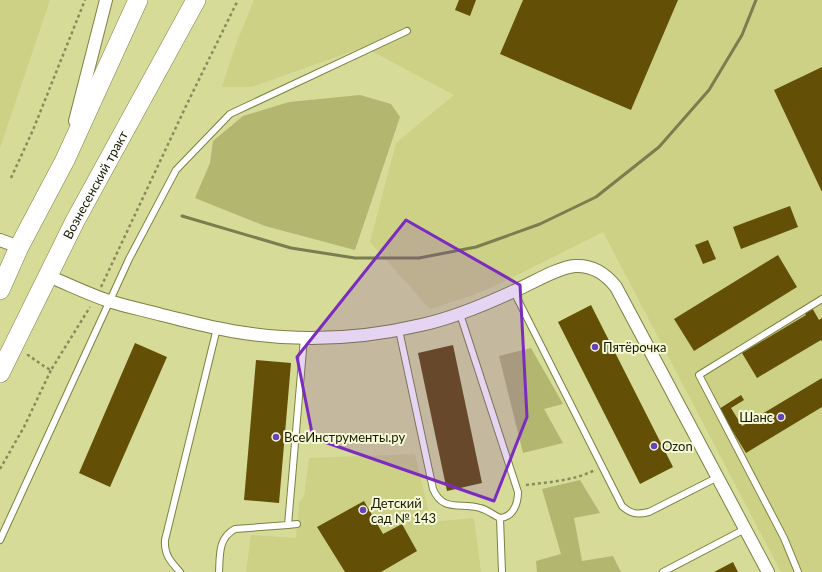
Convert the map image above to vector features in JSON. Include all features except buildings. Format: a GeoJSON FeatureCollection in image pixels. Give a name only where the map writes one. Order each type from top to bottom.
{"type":"FeatureCollection","features":[{"type":"Feature","properties":{"kind":"main road"},"geometry":{"type":"LineString","coordinates":[[0,290],[20,247],[65,160],[138,0]]}},
{"type":"Feature","properties":{"kind":"main road","name":"Вознесенский тракт"},"geometry":{"type":"LineString","coordinates":[[0,373],[75,221],[196,0]]}},
{"type":"Feature","properties":{"kind":"street"},"geometry":{"type":"LineString","coordinates":[[65,160],[106,0]]}},
{"type":"Feature","properties":{"kind":"street"},"geometry":{"type":"LineString","coordinates":[[0,240],[20,247]]}},
{"type":"Feature","properties":{"kind":"street"},"geometry":{"type":"LineString","coordinates":[[48,276],[110,301],[217,328],[258,335],[304,338],[372,334],[422,325],[460,314],[514,292],[560,270],[574,266],[586,266],[597,270],[609,278],[616,287],[768,572]]}},
{"type":"Feature","properties":{"kind":"lane"},"geometry":{"type":"LineString","coordinates":[[0,540],[129,259],[176,170],[230,114],[407,31]]}},
{"type":"Feature","properties":{"kind":"lane"},"geometry":{"type":"LineString","coordinates":[[514,292],[622,506],[628,511],[640,515],[718,477]]}},
{"type":"Feature","properties":{"kind":"lane"},"geometry":{"type":"LineString","coordinates":[[798,572],[784,538],[698,375],[822,299]]}},
{"type":"Feature","properties":{"kind":"lane"},"geometry":{"type":"LineString","coordinates":[[399,330],[433,489],[436,496],[445,504],[479,507],[500,518],[505,518],[510,515],[516,507],[518,497],[517,487],[460,314]]}},
{"type":"Feature","properties":{"kind":"lane"},"geometry":{"type":"LineString","coordinates":[[180,572],[167,556],[164,540],[217,328]]}},
{"type":"Feature","properties":{"kind":"lane"},"geometry":{"type":"LineString","coordinates":[[288,525],[304,338]]}},
{"type":"Feature","properties":{"kind":"lane"},"geometry":{"type":"LineString","coordinates":[[500,518],[502,572]]}},
{"type":"Feature","properties":{"kind":"lane"},"geometry":{"type":"LineString","coordinates":[[219,572],[221,546],[223,540],[230,532],[235,530],[297,524]]}},
{"type":"Feature","properties":{"kind":"lane"},"geometry":{"type":"LineString","coordinates":[[663,572],[745,529]]}},
{"type":"Feature","properties":{"kind":"path"},"geometry":{"type":"LineString","coordinates":[[11,178],[33,130],[85,0]]}},
{"type":"Feature","properties":{"kind":"path"},"geometry":{"type":"LineString","coordinates":[[0,469],[24,427],[51,370],[107,276],[186,106],[238,0]]}},
{"type":"Feature","properties":{"kind":"path"},"geometry":{"type":"LineString","coordinates":[[31,349],[28,355],[51,370]]}},
{"type":"Feature","properties":{"kind":"path"},"geometry":{"type":"LineString","coordinates":[[517,487],[577,477],[602,466]]}},
{"type":"Feature","properties":{"kind":"highlighted area"},"geometry":{"type":"Polygon","coordinates":[[[406,220],[520,285],[527,417],[494,501],[313,438],[297,357],[406,220]]]}},
{"type":"Feature","properties":{"kind":"shaded area"},"geometry":{"type":"Polygon","coordinates":[[[0,0],[50,0],[0,148],[0,0]]]}},
{"type":"Feature","properties":{"kind":"shaded area"},"geometry":{"type":"Polygon","coordinates":[[[254,0],[822,0],[822,572],[781,572],[603,232],[499,284],[473,295],[430,309],[370,242],[396,143],[454,95],[364,47],[252,87],[222,87],[236,44],[254,0]]]}},
{"type":"Feature","properties":{"kind":"shaded area"},"geometry":{"type":"Polygon","coordinates":[[[360,95],[391,104],[400,117],[355,250],[265,226],[195,198],[210,163],[213,141],[243,116],[289,102],[360,95]]]}},
{"type":"Feature","properties":{"kind":"shaded area"},"geometry":{"type":"Polygon","coordinates":[[[531,348],[563,404],[544,409],[563,443],[523,453],[499,356],[531,348]]]}},
{"type":"Feature","properties":{"kind":"shaded area","name":"Детский сад № 143"},"geometry":{"type":"Polygon","coordinates":[[[415,454],[431,522],[474,518],[481,572],[246,572],[251,535],[296,538],[299,502],[304,496],[309,458],[415,454]]]}},
{"type":"Feature","properties":{"kind":"shaded area"},"geometry":{"type":"Polygon","coordinates":[[[580,480],[600,513],[574,518],[582,561],[613,556],[621,572],[537,572],[536,561],[561,554],[542,489],[580,480]]]}},
{"type":"Feature","properties":{"kind":"railway"},"geometry":{"type":"LineString","coordinates":[[182,216],[291,248],[355,258],[419,258],[476,247],[540,224],[596,197],[659,147],[709,90],[742,35],[756,0]]}},
{"type":"Feature","properties":{"kind":"place","name":"Пятёрочка"},"geometry":{"type":"Point","coordinates":[595,347]}},
{"type":"Feature","properties":{"kind":"place","name":"Шанс"},"geometry":{"type":"Point","coordinates":[781,417]}},
{"type":"Feature","properties":{"kind":"place","name":"ВсеИнструменты.ру"},"geometry":{"type":"Point","coordinates":[276,437]}},
{"type":"Feature","properties":{"kind":"place","name":"Ozon"},"geometry":{"type":"Point","coordinates":[654,446]}},
{"type":"Feature","properties":{"kind":"place","name":"Детский сад № 143"},"geometry":{"type":"Point","coordinates":[363,510]}}]}
